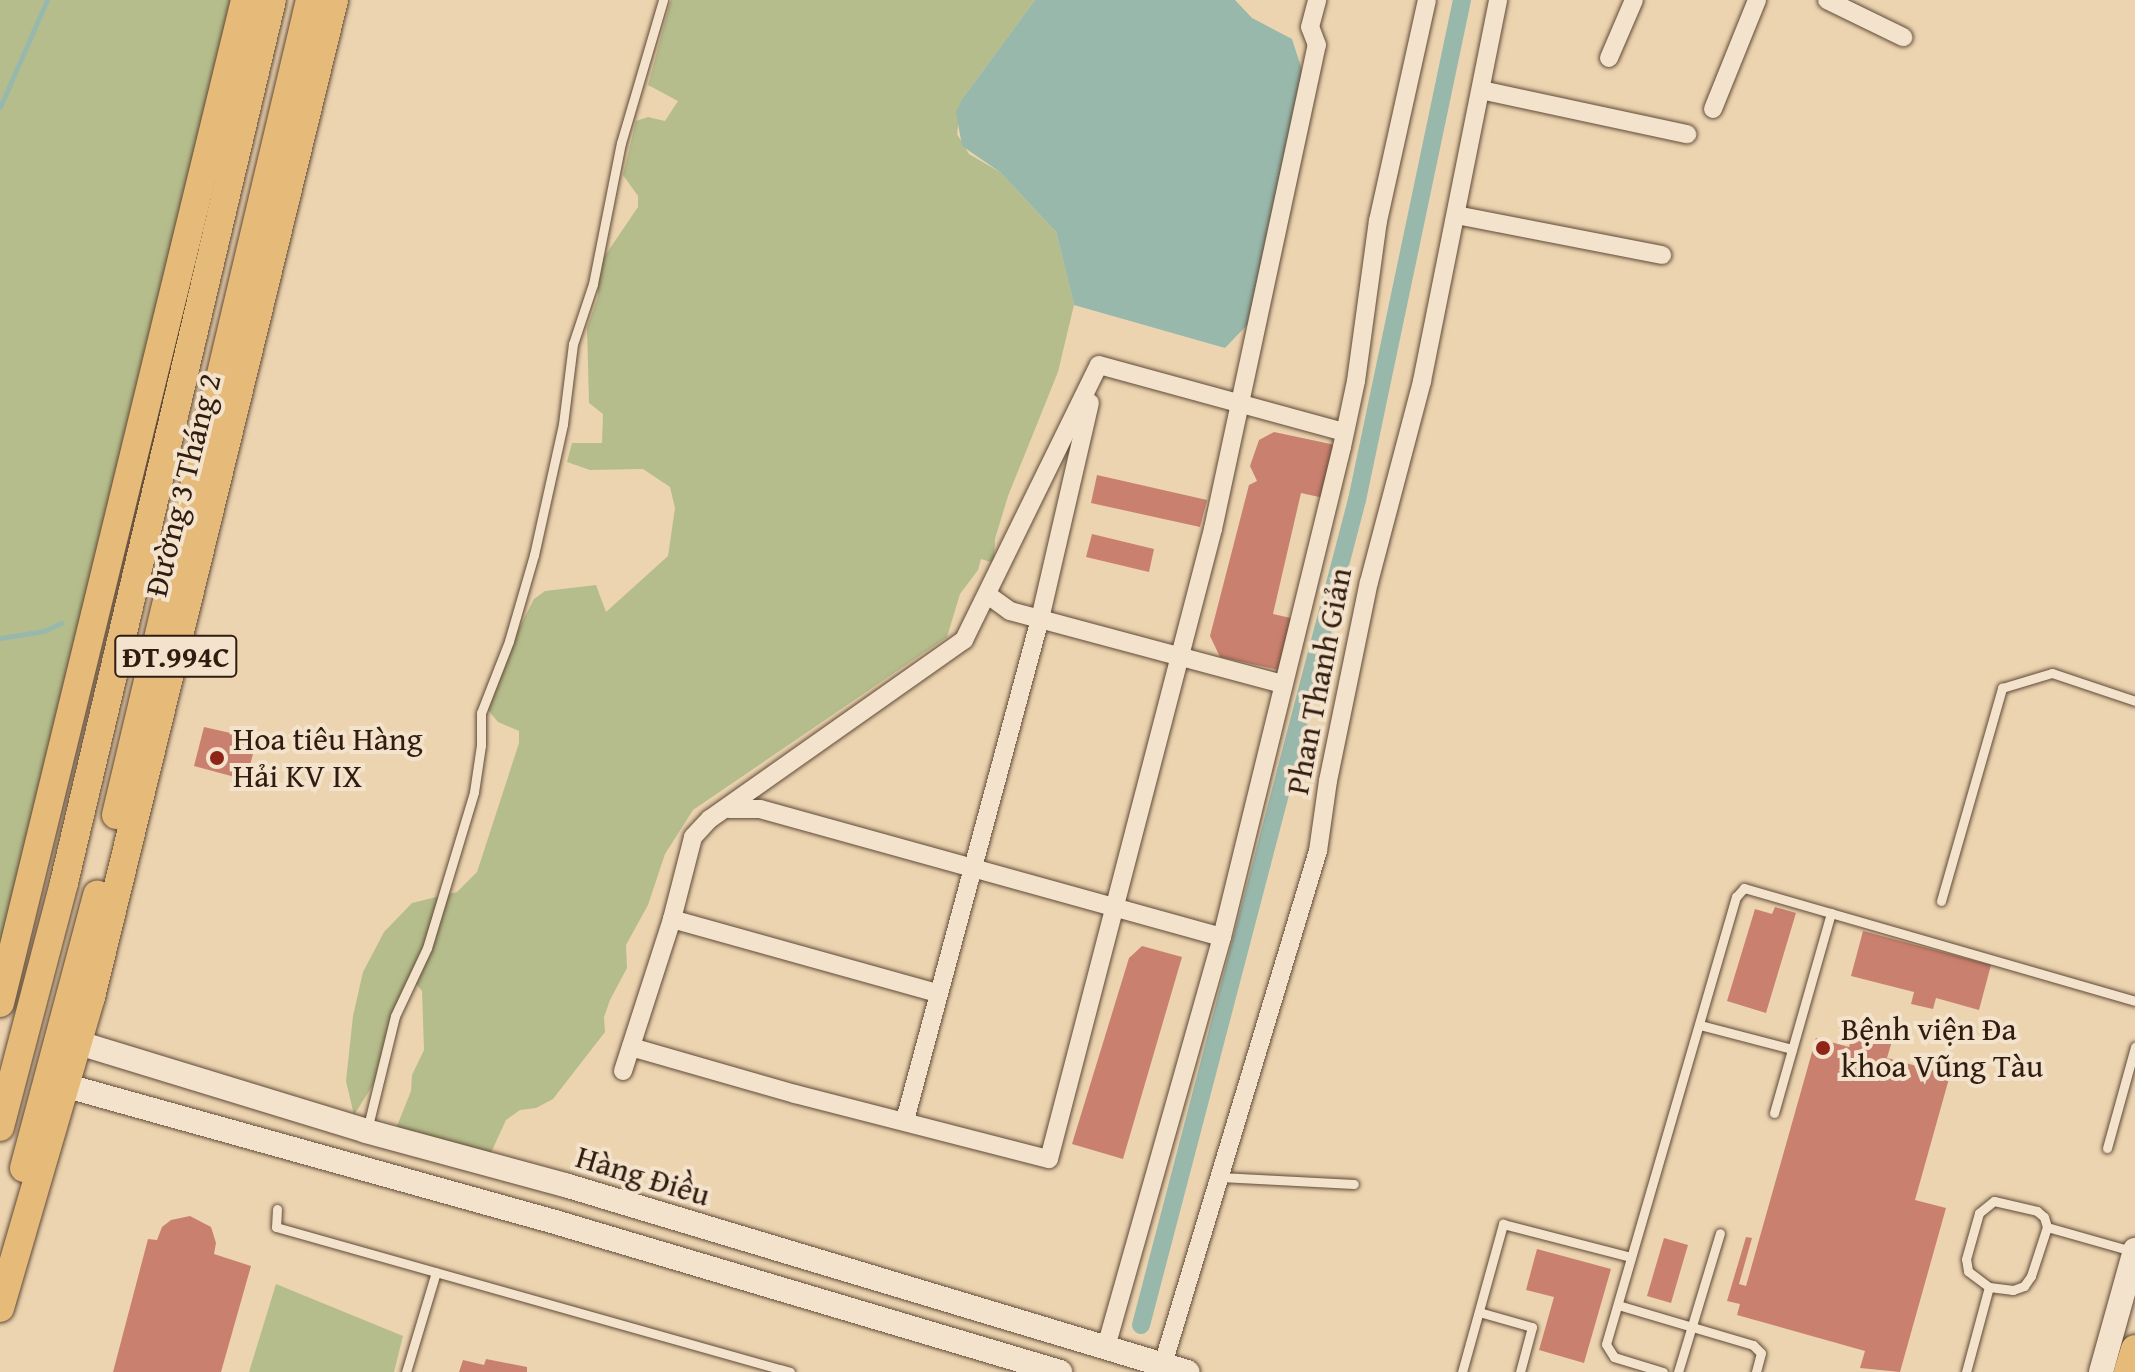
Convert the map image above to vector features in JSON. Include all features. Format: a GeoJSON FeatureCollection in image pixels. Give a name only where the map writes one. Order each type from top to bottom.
{"type":"FeatureCollection","features":[{"type":"Feature","properties":{"kind":"main road","name":"Đường 3 Tháng 2"},"geometry":{"type":"LineString","coordinates":[[0,1003],[245,0]]}},
{"type":"Feature","properties":{"kind":"main road","name":"Đường 3 Tháng 2"},"geometry":{"type":"LineString","coordinates":[[0,1127],[13,1025],[272,0]]}},
{"type":"Feature","properties":{"kind":"main road","name":"Đường 3 Tháng 2"},"geometry":{"type":"LineString","coordinates":[[69,1040],[97,895],[310,0]]}},
{"type":"Feature","properties":{"kind":"main road","name":"Đường 3 Tháng 2"},"geometry":{"type":"LineString","coordinates":[[0,1245],[21,1171],[57,1084],[187,614],[334,0]]}},
{"type":"Feature","properties":{"kind":"main road"},"geometry":{"type":"LineString","coordinates":[[13,1025],[69,1040]]}},
{"type":"Feature","properties":{"kind":"main road","name":"Hàng Điều"},"geometry":{"type":"LineString","coordinates":[[69,1040],[366,1131],[565,1185],[1187,1372]]}},
{"type":"Feature","properties":{"kind":"main road"},"geometry":{"type":"LineString","coordinates":[[7,1070],[555,1222],[1060,1372]]}},
{"type":"Feature","properties":{"kind":"main road","name":"Đường 3 Tháng 2"},"geometry":{"type":"LineString","coordinates":[[0,1308],[21,1171]]}},
{"type":"Feature","properties":{"kind":"main road"},"geometry":{"type":"LineString","coordinates":[[555,1222],[565,1185]]}},
{"type":"Feature","properties":{"kind":"main road"},"geometry":{"type":"LineString","coordinates":[[2101,1372],[2135,1251]]}},
{"type":"Feature","properties":{"kind":"main road"},"geometry":{"type":"LineString","coordinates":[[2128,1372],[2135,1349]]}},
{"type":"Feature","properties":{"kind":"street"},"geometry":{"type":"LineString","coordinates":[[631,1047],[795,1094],[1049,1159],[1182,657],[1317,45],[1310,27],[1317,0]]}},
{"type":"Feature","properties":{"kind":"street"},"geometry":{"type":"LineString","coordinates":[[1106,1347],[1222,937],[1344,432],[1356,381],[1378,221],[1427,0]]}},
{"type":"Feature","properties":{"kind":"street","name":"Phan Thanh Giản"},"geometry":{"type":"LineString","coordinates":[[1163,1364],[1298,908],[1318,851],[1328,781],[1369,582],[1422,381],[1498,0]]}},
{"type":"Feature","properties":{"kind":"street"},"geometry":{"type":"LineString","coordinates":[[1609,58],[1634,0]]}},
{"type":"Feature","properties":{"kind":"street"},"geometry":{"type":"LineString","coordinates":[[1713,109],[1757,0]]}},
{"type":"Feature","properties":{"kind":"street"},"geometry":{"type":"LineString","coordinates":[[1827,0],[1903,37]]}},
{"type":"Feature","properties":{"kind":"street"},"geometry":{"type":"LineString","coordinates":[[1481,90],[1687,134]]}},
{"type":"Feature","properties":{"kind":"street"},"geometry":{"type":"LineString","coordinates":[[1456,215],[1662,255]]}},
{"type":"Feature","properties":{"kind":"street"},"geometry":{"type":"LineString","coordinates":[[1099,365],[1344,432]]}},
{"type":"Feature","properties":{"kind":"street"},"geometry":{"type":"LineString","coordinates":[[623,1071],[672,919],[693,837],[710,819],[729,809],[964,640],[1099,365]]}},
{"type":"Feature","properties":{"kind":"street"},"geometry":{"type":"LineString","coordinates":[[905,1120],[1040,619],[1099,365]]}},
{"type":"Feature","properties":{"kind":"street"},"geometry":{"type":"LineString","coordinates":[[988,595],[1010,611],[1282,684]]}},
{"type":"Feature","properties":{"kind":"street"},"geometry":{"type":"LineString","coordinates":[[729,809],[760,809],[1222,937]]}},
{"type":"Feature","properties":{"kind":"street"},"geometry":{"type":"LineString","coordinates":[[672,919],[937,993]]}},
{"type":"Feature","properties":{"kind":"lane"},"geometry":{"type":"LineString","coordinates":[[366,1131],[395,1016],[427,948],[474,792],[481,745],[481,713],[509,641],[534,555],[563,424],[573,344],[593,284],[621,143],[663,0]]}},
{"type":"Feature","properties":{"kind":"lane"},"geometry":{"type":"LineString","coordinates":[[1941,901],[2002,688],[2052,673],[2135,701]]}},
{"type":"Feature","properties":{"kind":"lane"},"geometry":{"type":"LineString","coordinates":[[1663,1372],[1614,1357],[1606,1344],[1736,897],[1744,888],[2135,1001]]}},
{"type":"Feature","properties":{"kind":"lane"},"geometry":{"type":"LineString","coordinates":[[1774,1113],[1831,913]]}},
{"type":"Feature","properties":{"kind":"lane"},"geometry":{"type":"LineString","coordinates":[[1700,1025],[1792,1049]]}},
{"type":"Feature","properties":{"kind":"lane"},"geometry":{"type":"LineString","coordinates":[[2107,1148],[2135,1047]]}},
{"type":"Feature","properties":{"kind":"lane"},"geometry":{"type":"LineString","coordinates":[[1220,1177],[1354,1184]]}},
{"type":"Feature","properties":{"kind":"lane"},"geometry":{"type":"LineString","coordinates":[[2003,1202],[2037,1211],[2044,1217],[2047,1227],[2031,1276],[2024,1286],[2013,1290],[1989,1287],[1968,1271],[1966,1259],[1979,1213],[1985,1205],[2003,1202]]}},
{"type":"Feature","properties":{"kind":"lane"},"geometry":{"type":"LineString","coordinates":[[277,1209],[276,1227],[790,1372]]}},
{"type":"Feature","properties":{"kind":"lane"},"geometry":{"type":"LineString","coordinates":[[1462,1372],[1503,1224],[1631,1257]]}},
{"type":"Feature","properties":{"kind":"lane"},"geometry":{"type":"LineString","coordinates":[[2047,1227],[2135,1251]]}},
{"type":"Feature","properties":{"kind":"lane"},"geometry":{"type":"LineString","coordinates":[[1678,1372],[1720,1233]]}},
{"type":"Feature","properties":{"kind":"lane"},"geometry":{"type":"LineString","coordinates":[[406,1372],[436,1272]]}},
{"type":"Feature","properties":{"kind":"lane"},"geometry":{"type":"LineString","coordinates":[[1966,1372],[1989,1287]]}},
{"type":"Feature","properties":{"kind":"lane"},"geometry":{"type":"LineString","coordinates":[[1618,1305],[1759,1349],[1756,1372]]}},
{"type":"Feature","properties":{"kind":"lane"},"geometry":{"type":"LineString","coordinates":[[1479,1312],[1532,1327],[1520,1372]]}},
{"type":"Feature","properties":{"kind":"green space"},"geometry":{"type":"Polygon","coordinates":[[[0,0],[231,0],[0,959],[0,0]]]}},
{"type":"Feature","properties":{"kind":"green space"},"geometry":{"type":"Polygon","coordinates":[[[671,0],[1035,0],[962,99],[957,134],[969,154],[1000,172],[1056,232],[1074,305],[1058,372],[1008,496],[995,539],[994,563],[981,559],[978,570],[960,594],[947,637],[693,810],[665,854],[648,905],[626,945],[627,968],[604,1017],[605,1032],[553,1099],[536,1108],[520,1110],[506,1120],[489,1157],[416,1131],[404,1131],[397,1126],[411,1091],[412,1075],[424,1050],[422,991],[416,984],[403,989],[378,1077],[354,1115],[346,1081],[353,1016],[363,972],[384,932],[412,903],[457,892],[477,872],[519,743],[519,731],[498,722],[488,710],[488,689],[534,599],[545,591],[596,585],[606,612],[668,556],[675,508],[670,487],[643,469],[590,470],[567,462],[572,443],[602,443],[603,414],[589,403],[587,328],[598,297],[598,266],[638,207],[638,196],[623,175],[636,121],[648,117],[665,121],[678,101],[648,85],[671,0]]]}},
{"type":"Feature","properties":{"kind":"green space"},"geometry":{"type":"Polygon","coordinates":[[[276,1284],[403,1336],[394,1372],[249,1372],[276,1284]]]}},
{"type":"Feature","properties":{"kind":"shaded area"},"geometry":{"type":"Polygon","coordinates":[[[1035,0],[1235,0],[1252,18],[1292,39],[1303,73],[1250,322],[1225,348],[1074,305],[1056,232],[1000,172],[962,146],[956,112],[962,99],[1035,0]]]}},
{"type":"Feature","properties":{"kind":"building"},"geometry":{"type":"Polygon","coordinates":[[[1274,432],[1340,446],[1328,499],[1301,493],[1273,614],[1295,619],[1283,671],[1220,657],[1210,636],[1249,485],[1257,481],[1250,466],[1259,440],[1274,432]]]}},
{"type":"Feature","properties":{"kind":"building"},"geometry":{"type":"Polygon","coordinates":[[[1097,475],[1207,500],[1200,527],[1091,503],[1097,475]]]}},
{"type":"Feature","properties":{"kind":"building"},"geometry":{"type":"Polygon","coordinates":[[[1092,534],[1154,549],[1149,572],[1086,557],[1092,534]]]}},
{"type":"Feature","properties":{"kind":"building"},"geometry":{"type":"Polygon","coordinates":[[[204,727],[257,739],[246,780],[194,766],[204,727]]]}},
{"type":"Feature","properties":{"kind":"building"},"geometry":{"type":"Polygon","coordinates":[[[1775,907],[1796,913],[1766,1013],[1727,1001],[1755,909],[1772,914],[1775,907]]]}},
{"type":"Feature","properties":{"kind":"building"},"geometry":{"type":"Polygon","coordinates":[[[1863,931],[1991,965],[1979,1010],[1936,998],[1933,1009],[1911,1004],[1914,992],[1851,976],[1863,931]]]}},
{"type":"Feature","properties":{"kind":"building"},"geometry":{"type":"Polygon","coordinates":[[[1142,946],[1182,957],[1123,1159],[1072,1144],[1129,958],[1142,946]]]}},
{"type":"Feature","properties":{"kind":"building"},"geometry":{"type":"Polygon","coordinates":[[[1855,1024],[1887,1033],[1885,1039],[1892,1041],[1887,1058],[1950,1075],[1915,1200],[1946,1208],[1900,1372],[1860,1368],[1865,1351],[1737,1315],[1740,1304],[1727,1301],[1746,1237],[1752,1238],[1739,1284],[1746,1286],[1816,1038],[1849,1047],[1855,1024]]]}},
{"type":"Feature","properties":{"kind":"building"},"geometry":{"type":"Polygon","coordinates":[[[190,1216],[211,1227],[216,1243],[214,1254],[251,1266],[221,1372],[113,1372],[148,1239],[157,1240],[162,1227],[171,1220],[190,1216]]]}},
{"type":"Feature","properties":{"kind":"building"},"geometry":{"type":"Polygon","coordinates":[[[1664,1238],[1688,1245],[1671,1303],[1647,1296],[1664,1238]]]}},
{"type":"Feature","properties":{"kind":"building"},"geometry":{"type":"Polygon","coordinates":[[[1537,1249],[1611,1269],[1584,1363],[1539,1350],[1554,1297],[1526,1290],[1537,1249]]]}},
{"type":"Feature","properties":{"kind":"building"},"geometry":{"type":"Polygon","coordinates":[[[486,1359],[527,1367],[527,1372],[459,1372],[463,1360],[484,1365],[486,1359]]]}},
{"type":"Feature","properties":{"kind":"waterway"},"geometry":{"type":"LineString","coordinates":[[0,107],[47,0]]}},
{"type":"Feature","properties":{"kind":"waterway"},"geometry":{"type":"LineString","coordinates":[[1141,1325],[1357,500],[1462,0]]}},
{"type":"Feature","properties":{"kind":"waterway"},"geometry":{"type":"LineString","coordinates":[[0,638],[44,631],[61,623]]}},
{"type":"Feature","properties":{"kind":"place","name":"Hoa tiêu Hàng Hải KV IX"},"geometry":{"type":"Point","coordinates":[217,758]}},
{"type":"Feature","properties":{"kind":"place","name":"Bệnh viện Đa khoa Vũng Tàu"},"geometry":{"type":"Point","coordinates":[1823,1048]}}]}
